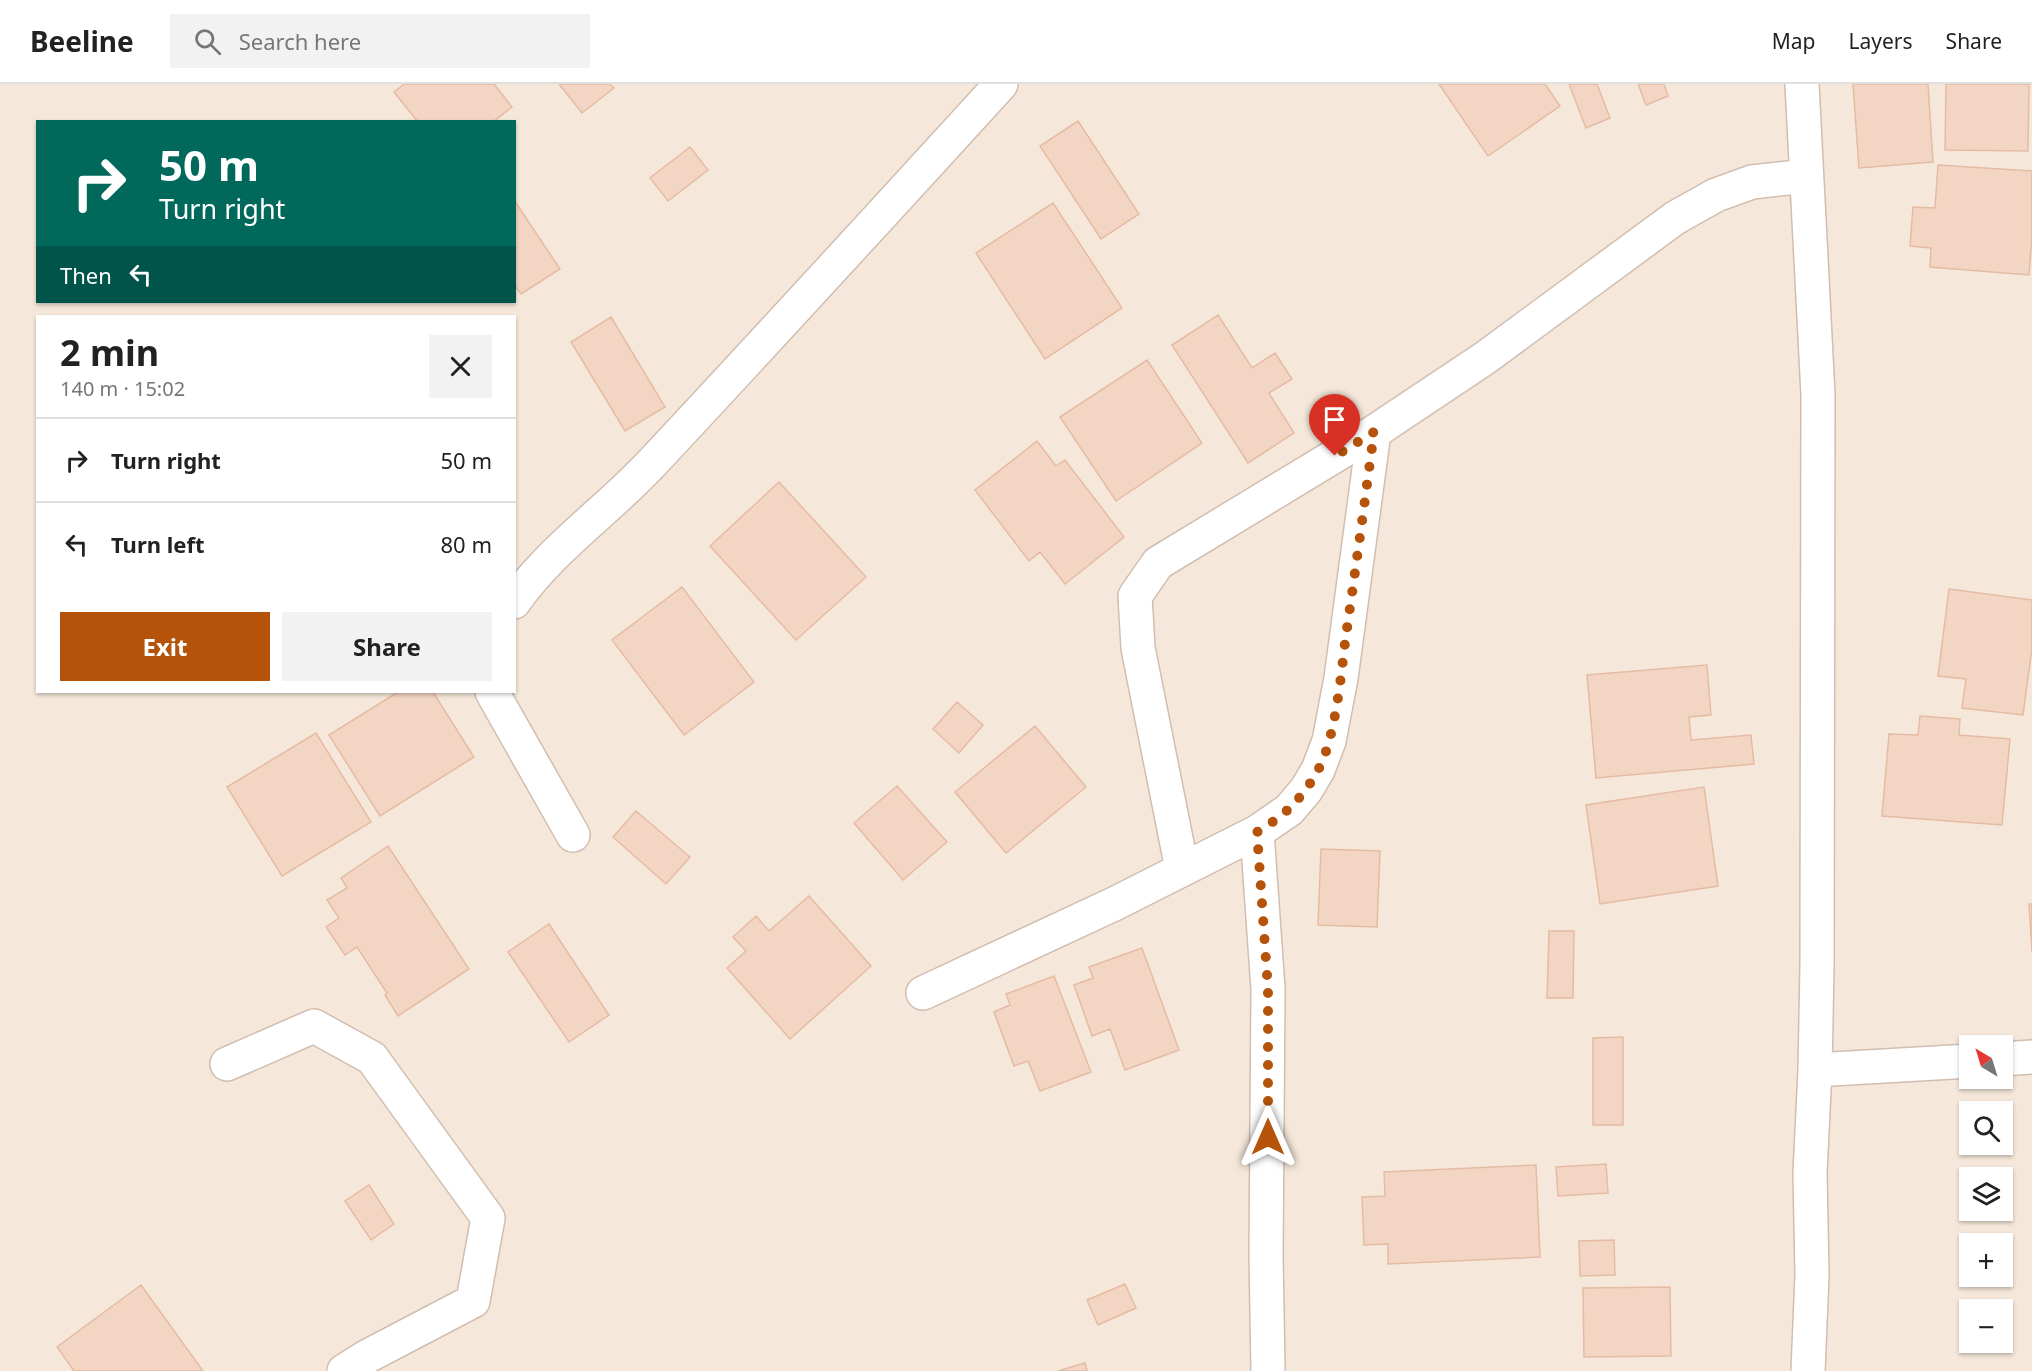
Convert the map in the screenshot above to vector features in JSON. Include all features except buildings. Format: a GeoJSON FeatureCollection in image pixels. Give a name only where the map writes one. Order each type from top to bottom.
{"type":"FeatureCollection","features":[{"type":"Feature","properties":{"kind":"street"},"geometry":{"type":"LineString","coordinates":[[516,599],[530,580],[645,470],[874,225],[1001,84]]}},
{"type":"Feature","properties":{"kind":"street"},"geometry":{"type":"LineString","coordinates":[[1802,84],[1818,395],[1815,1070],[1810,1173],[1812,1275],[1808,1371]]}},
{"type":"Feature","properties":{"kind":"street"},"geometry":{"type":"LineString","coordinates":[[1182,869],[1138,648],[1135,596],[1158,563],[1374,432],[1485,358],[1675,218],[1716,195],[1752,183],[1806,176]]}},
{"type":"Feature","properties":{"kind":"street"},"geometry":{"type":"LineString","coordinates":[[923,993],[1114,904],[1257,832],[1289,810],[1318,770],[1329,741],[1341,678],[1374,432]]}},
{"type":"Feature","properties":{"kind":"street"},"geometry":{"type":"LineString","coordinates":[[493,693],[573,835]]}},
{"type":"Feature","properties":{"kind":"street"},"geometry":{"type":"LineString","coordinates":[[1257,832],[1268,989],[1266,1255],[1268,1371]]}},
{"type":"Feature","properties":{"kind":"street"},"geometry":{"type":"LineString","coordinates":[[227,1065],[314,1026],[372,1058],[489,1218],[473,1301],[344,1371]]}},
{"type":"Feature","properties":{"kind":"street"},"geometry":{"type":"LineString","coordinates":[[2013,1059],[2032,1058]]}},
{"type":"Feature","properties":{"kind":"street"},"geometry":{"type":"LineString","coordinates":[[1815,1070],[1959,1062]]}},
{"type":"Feature","properties":{"kind":"shaded area"},"geometry":{"type":"Polygon","coordinates":[[[0,84],[2032,84],[2032,1371],[0,1371],[0,84]]]}},
{"type":"Feature","properties":{"kind":"route"},"geometry":{"type":"LineString","coordinates":[[1268,1137],[1268,989],[1257,832],[1289,810],[1305,790],[1318,770],[1329,741],[1341,678],[1374,432],[1335,456]]}}]}
